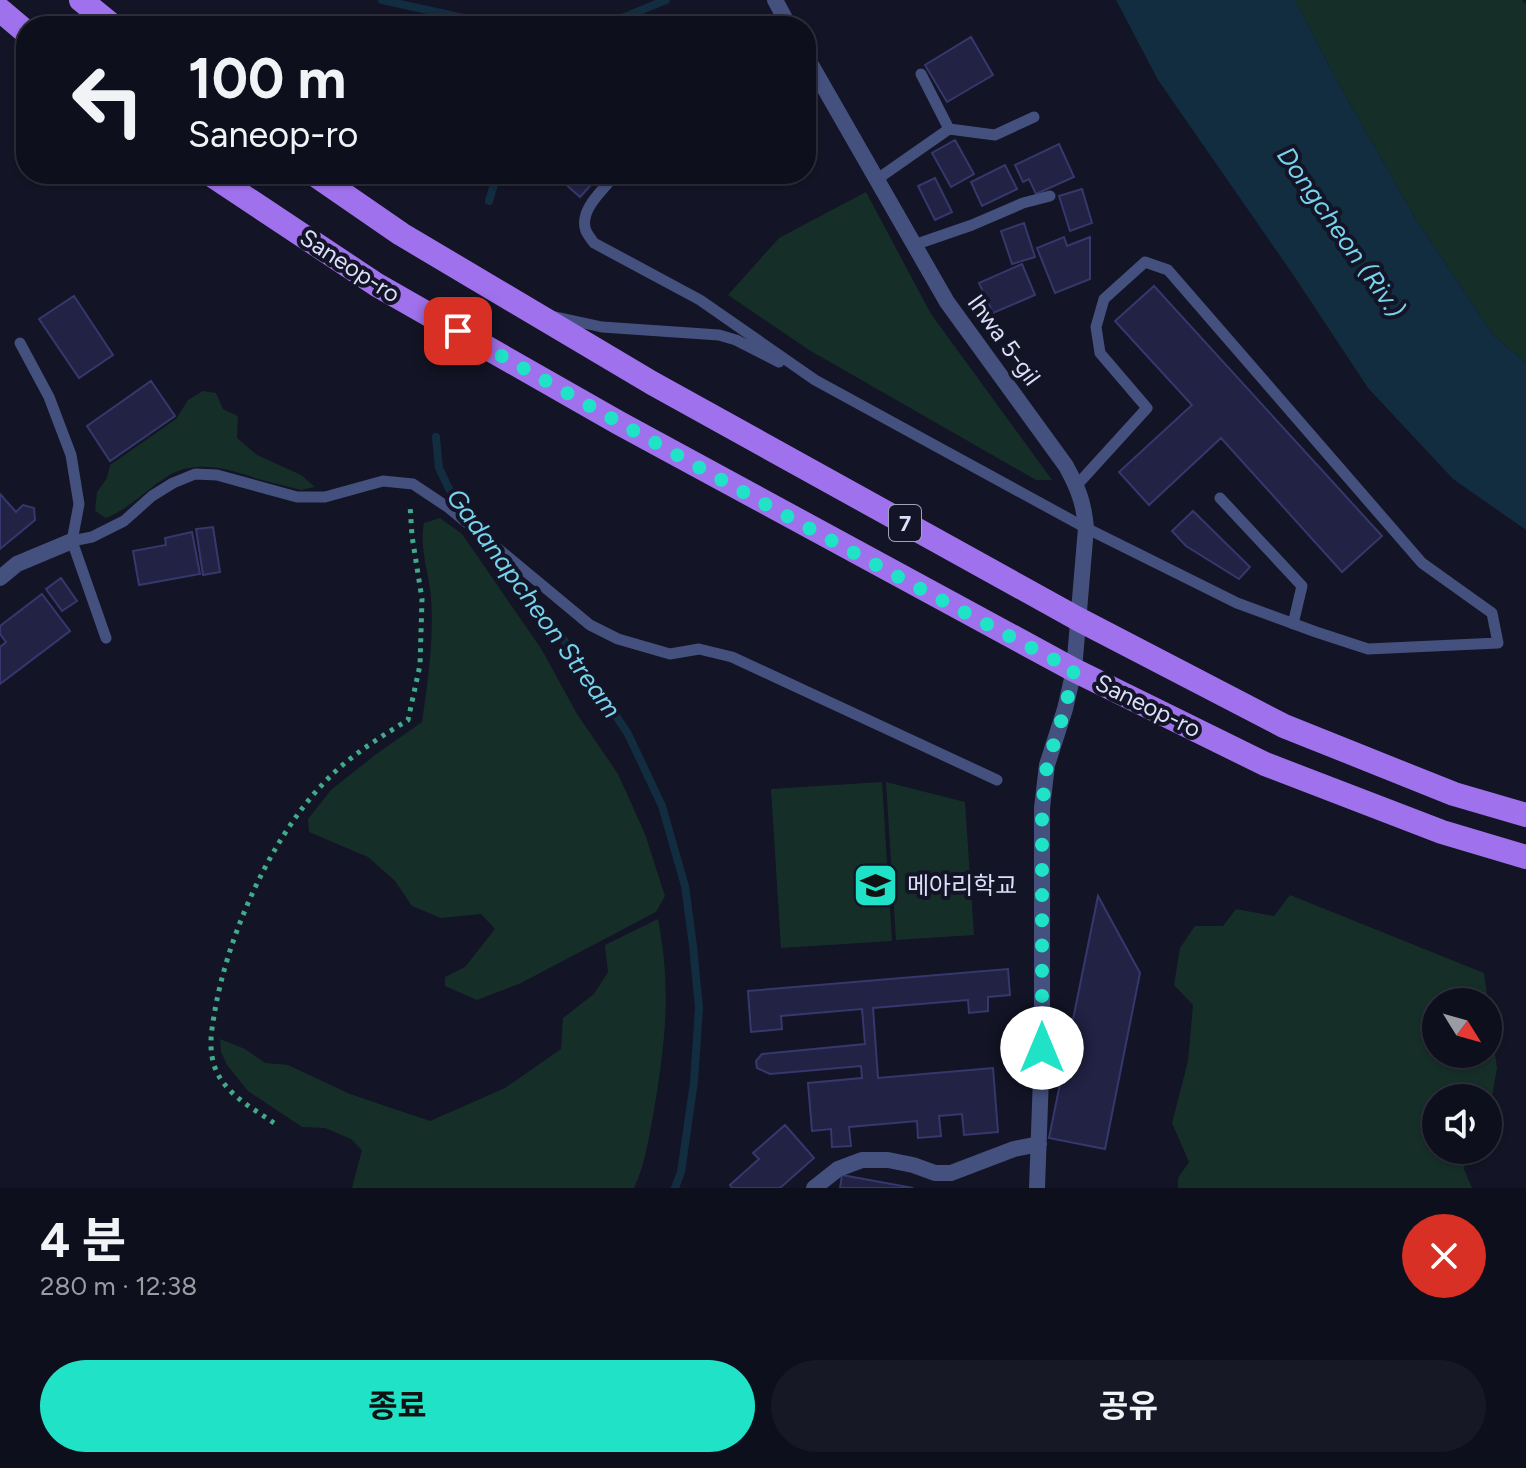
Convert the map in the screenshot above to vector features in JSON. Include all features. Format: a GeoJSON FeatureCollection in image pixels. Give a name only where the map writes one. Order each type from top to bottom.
{"type":"FeatureCollection","features":[{"type":"Feature","properties":{"kind":"main road"},"geometry":{"type":"LineString","coordinates":[[81,0],[101,16]]}},
{"type":"Feature","properties":{"kind":"main road"},"geometry":{"type":"LineString","coordinates":[[0,10],[16,24]]}},
{"type":"Feature","properties":{"kind":"main road","name":"Saneop-ro"},"geometry":{"type":"LineString","coordinates":[[225,184],[377,285],[619,423],[1074,670],[1265,764],[1442,832],[1526,857]]}},
{"type":"Feature","properties":{"kind":"main road","name":"Saneop-ro"},"geometry":{"type":"LineString","coordinates":[[328,184],[401,234],[652,383],[1078,619],[1284,726],[1454,794],[1526,815]]}},
{"type":"Feature","properties":{"kind":"street","name":"Ihwa 5-gil"},"geometry":{"type":"LineString","coordinates":[[816,74],[947,302],[1066,466],[1084,505],[1086,528],[1074,670],[1047,765],[1042,808],[1039,1187]]}},
{"type":"Feature","properties":{"kind":"street"},"geometry":{"type":"LineString","coordinates":[[0,578],[17,564],[72,541]]}},
{"type":"Feature","properties":{"kind":"street"},"geometry":{"type":"LineString","coordinates":[[814,1188],[838,1169],[862,1160],[888,1160],[935,1173],[951,1173],[1014,1149],[1039,1144]]}},
{"type":"Feature","properties":{"kind":"lane"},"geometry":{"type":"LineString","coordinates":[[921,74],[949,129]]}},
{"type":"Feature","properties":{"kind":"lane"},"geometry":{"type":"LineString","coordinates":[[876,180],[949,129],[995,135],[1034,117]]}},
{"type":"Feature","properties":{"kind":"lane"},"geometry":{"type":"LineString","coordinates":[[608,184],[585,215],[586,231],[594,243],[700,300],[815,380]]}},
{"type":"Feature","properties":{"kind":"lane"},"geometry":{"type":"LineString","coordinates":[[914,245],[1023,203],[1050,196]]}},
{"type":"Feature","properties":{"kind":"lane"},"geometry":{"type":"LineString","coordinates":[[529,310],[602,327],[719,335],[736,340],[1086,528],[1237,603],[1293,624],[1368,649],[1498,643],[1492,613],[1422,563],[1168,270],[1145,262],[1104,299],[1096,327],[1100,353],[1147,408],[1077,485]]}},
{"type":"Feature","properties":{"kind":"lane"},"geometry":{"type":"LineString","coordinates":[[20,343],[49,397],[71,455],[79,504],[72,541],[106,638]]}},
{"type":"Feature","properties":{"kind":"lane"},"geometry":{"type":"LineString","coordinates":[[72,541],[92,537],[124,521],[152,496],[195,474],[217,475],[297,497],[325,497],[383,481],[413,484],[461,517],[590,625],[618,639],[670,654],[699,649],[732,657],[997,780]]}},
{"type":"Feature","properties":{"kind":"lane"},"geometry":{"type":"LineString","coordinates":[[1220,498],[1302,586],[1293,624]]}},
{"type":"Feature","properties":{"kind":"path"},"geometry":{"type":"LineString","coordinates":[[274,1123],[224,1085],[214,1066],[210,1045],[219,987],[240,924],[264,870],[301,810],[347,762],[408,720],[420,665],[422,599],[412,536],[410,505],[413,484]]}},
{"type":"Feature","properties":{"kind":"green space"},"geometry":{"type":"Polygon","coordinates":[[[1295,0],[1522,0],[1526,4],[1526,363],[1494,336],[1417,221],[1295,0]]]}},
{"type":"Feature","properties":{"kind":"green space"},"geometry":{"type":"Polygon","coordinates":[[[866,192],[931,314],[1052,480],[1036,480],[809,350],[728,295],[779,238],[866,192]]]}},
{"type":"Feature","properties":{"kind":"green space"},"geometry":{"type":"Polygon","coordinates":[[[203,391],[216,393],[223,409],[238,416],[237,438],[257,455],[301,475],[315,487],[301,490],[224,469],[190,468],[168,476],[106,518],[95,511],[97,492],[107,478],[110,465],[176,419],[188,400],[203,391]]]}},
{"type":"Feature","properties":{"kind":"green space"},"geometry":{"type":"Polygon","coordinates":[[[440,518],[462,534],[542,650],[577,714],[618,774],[645,834],[665,896],[656,912],[521,983],[477,1000],[445,986],[445,977],[465,967],[495,929],[481,914],[441,918],[412,906],[395,881],[368,857],[309,832],[308,819],[331,790],[422,722],[432,628],[423,532],[424,523],[440,518]]]}},
{"type":"Feature","properties":{"kind":"green space"},"geometry":{"type":"Polygon","coordinates":[[[882,782],[892,941],[781,948],[771,789],[882,782]]]}},
{"type":"Feature","properties":{"kind":"green space"},"geometry":{"type":"Polygon","coordinates":[[[886,782],[965,802],[974,935],[896,940],[886,782]]]}},
{"type":"Feature","properties":{"kind":"green space"},"geometry":{"type":"Polygon","coordinates":[[[1290,895],[1484,973],[1486,988],[1422,988],[1422,1068],[1497,1068],[1494,1084],[1422,1084],[1422,1164],[1465,1164],[1472,1188],[1178,1188],[1178,1178],[1189,1162],[1172,1123],[1188,1061],[1193,1005],[1174,985],[1180,948],[1195,926],[1223,926],[1236,909],[1274,916],[1290,895]]]}},
{"type":"Feature","properties":{"kind":"green space"},"geometry":{"type":"Polygon","coordinates":[[[658,919],[665,970],[664,1042],[648,1144],[634,1188],[352,1188],[362,1150],[351,1139],[325,1128],[302,1127],[248,1091],[227,1065],[221,1052],[220,1039],[245,1049],[265,1063],[288,1065],[350,1094],[430,1121],[505,1088],[561,1049],[563,1018],[594,994],[608,972],[605,945],[658,919]]]}},
{"type":"Feature","properties":{"kind":"water","name":"Dongcheon (Riv.)"},"geometry":{"type":"Polygon","coordinates":[[[1116,0],[1295,0],[1417,221],[1494,336],[1526,363],[1526,530],[1453,479],[1368,388],[1158,80],[1116,0]]]}},
{"type":"Feature","properties":{"kind":"building"},"geometry":{"type":"Polygon","coordinates":[[[971,37],[993,75],[947,102],[925,65],[971,37]]]}},
{"type":"Feature","properties":{"kind":"building"},"geometry":{"type":"Polygon","coordinates":[[[955,140],[974,174],[951,187],[932,153],[955,140]]]}},
{"type":"Feature","properties":{"kind":"building"},"geometry":{"type":"Polygon","coordinates":[[[1059,144],[1074,177],[1036,194],[1029,179],[1023,182],[1015,165],[1059,144]]]}},
{"type":"Feature","properties":{"kind":"building"},"geometry":{"type":"Polygon","coordinates":[[[1005,165],[1017,189],[982,206],[971,182],[1005,165]]]}},
{"type":"Feature","properties":{"kind":"building"},"geometry":{"type":"Polygon","coordinates":[[[935,178],[952,212],[935,220],[918,186],[935,178]]]}},
{"type":"Feature","properties":{"kind":"building"},"geometry":{"type":"Polygon","coordinates":[[[565,184],[592,184],[580,197],[565,184]]]}},
{"type":"Feature","properties":{"kind":"building"},"geometry":{"type":"Polygon","coordinates":[[[1082,189],[1092,223],[1070,231],[1059,196],[1082,189]]]}},
{"type":"Feature","properties":{"kind":"building"},"geometry":{"type":"Polygon","coordinates":[[[1024,223],[1035,257],[1012,264],[1001,231],[1024,223]]]}},
{"type":"Feature","properties":{"kind":"building"},"geometry":{"type":"Polygon","coordinates":[[[1064,237],[1067,246],[1090,237],[1090,279],[1055,293],[1037,248],[1064,237]]]}},
{"type":"Feature","properties":{"kind":"building"},"geometry":{"type":"Polygon","coordinates":[[[1022,264],[1035,295],[993,313],[979,283],[1022,264]]]}},
{"type":"Feature","properties":{"kind":"building"},"geometry":{"type":"Polygon","coordinates":[[[1154,286],[1382,536],[1342,572],[1221,438],[1149,505],[1119,472],[1192,405],[1115,321],[1154,286]]]}},
{"type":"Feature","properties":{"kind":"building"},"geometry":{"type":"Polygon","coordinates":[[[74,296],[113,355],[79,378],[39,319],[74,296]]]}},
{"type":"Feature","properties":{"kind":"building"},"geometry":{"type":"Polygon","coordinates":[[[151,381],[175,416],[110,461],[87,426],[151,381]]]}},
{"type":"Feature","properties":{"kind":"building"},"geometry":{"type":"Polygon","coordinates":[[[0,494],[16,512],[23,505],[34,508],[35,520],[0,549],[0,494]]]}},
{"type":"Feature","properties":{"kind":"building"},"geometry":{"type":"Polygon","coordinates":[[[1193,511],[1250,567],[1239,579],[1186,546],[1172,531],[1193,511]]]}},
{"type":"Feature","properties":{"kind":"building"},"geometry":{"type":"Polygon","coordinates":[[[213,527],[220,572],[203,575],[196,529],[213,527]]]}},
{"type":"Feature","properties":{"kind":"building"},"geometry":{"type":"Polygon","coordinates":[[[192,532],[200,574],[139,585],[133,551],[166,545],[165,538],[192,532]]]}},
{"type":"Feature","properties":{"kind":"building"},"geometry":{"type":"Polygon","coordinates":[[[61,578],[77,601],[62,611],[46,589],[61,578]]]}},
{"type":"Feature","properties":{"kind":"building"},"geometry":{"type":"Polygon","coordinates":[[[42,594],[70,631],[0,684],[0,647],[6,642],[0,634],[0,626],[42,594]]]}},
{"type":"Feature","properties":{"kind":"building"},"geometry":{"type":"Polygon","coordinates":[[[1098,896],[1140,973],[1105,1149],[1049,1138],[1098,896]]]}},
{"type":"Feature","properties":{"kind":"building"},"geometry":{"type":"Polygon","coordinates":[[[1008,969],[1010,995],[988,997],[988,1011],[969,1013],[968,1000],[873,1008],[878,1078],[993,1068],[998,1132],[964,1135],[962,1114],[939,1116],[941,1136],[918,1138],[917,1121],[849,1127],[851,1146],[832,1147],[831,1129],[812,1131],[808,1083],[862,1078],[861,1066],[770,1074],[757,1068],[756,1061],[762,1054],[865,1044],[862,1009],[781,1016],[782,1029],[751,1032],[748,991],[1008,969]]]}},
{"type":"Feature","properties":{"kind":"building"},"geometry":{"type":"Polygon","coordinates":[[[785,1125],[814,1158],[780,1188],[732,1188],[730,1185],[759,1159],[753,1153],[785,1125]]]}},
{"type":"Feature","properties":{"kind":"building"},"geometry":{"type":"Polygon","coordinates":[[[842,1175],[913,1188],[840,1188],[842,1175]]]}},
{"type":"Feature","properties":{"kind":"waterway"},"geometry":{"type":"LineString","coordinates":[[382,0],[455,16]]}},
{"type":"Feature","properties":{"kind":"waterway"},"geometry":{"type":"LineString","coordinates":[[627,16],[666,0]]}},
{"type":"Feature","properties":{"kind":"waterway","name":"Gadanapcheon Stream"},"geometry":{"type":"LineString","coordinates":[[489,201],[494,184]]}},
{"type":"Feature","properties":{"kind":"waterway","name":"Gadanapcheon Stream"},"geometry":{"type":"LineString","coordinates":[[436,437],[439,468],[449,489],[480,529]]}},
{"type":"Feature","properties":{"kind":"waterway","name":"Gadanapcheon Stream"},"geometry":{"type":"LineString","coordinates":[[498,553],[582,664],[628,734],[662,806],[685,886],[699,1008],[694,1082],[681,1172],[675,1188]]}},
{"type":"Feature","properties":{"kind":"place","name":"메아리학교"},"geometry":{"type":"Point","coordinates":[876,886]}},
{"type":"Feature","properties":{"kind":"route"},"geometry":{"type":"LineString","coordinates":[[458,331],[619,423],[1074,670],[1047,765],[1042,808],[1042,1048]]}}]}
